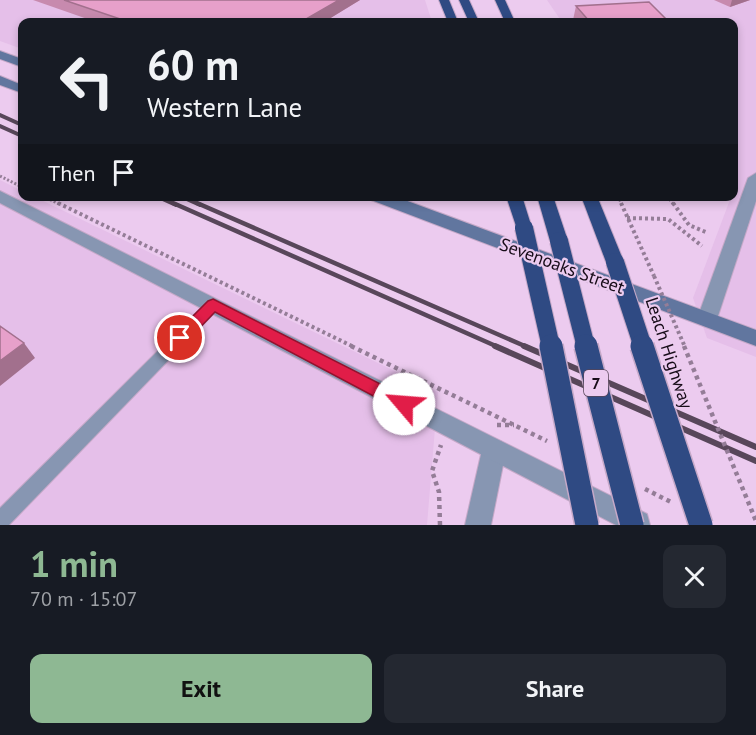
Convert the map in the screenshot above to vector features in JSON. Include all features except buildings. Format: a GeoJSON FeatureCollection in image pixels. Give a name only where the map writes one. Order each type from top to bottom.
{"type":"FeatureCollection","features":[{"type":"Feature","properties":{"kind":"highway"},"geometry":{"type":"LineString","coordinates":[[444,0],[451,18]]}},
{"type":"Feature","properties":{"kind":"highway"},"geometry":{"type":"LineString","coordinates":[[464,0],[472,18]]}},
{"type":"Feature","properties":{"kind":"highway"},"geometry":{"type":"LineString","coordinates":[[500,0],[508,18]]}},
{"type":"Feature","properties":{"kind":"highway"},"geometry":{"type":"LineString","coordinates":[[516,201],[524,228],[563,398],[587,525]]}},
{"type":"Feature","properties":{"kind":"highway","name":"7"},"geometry":{"type":"LineString","coordinates":[[547,201],[559,241],[632,525]]}},
{"type":"Feature","properties":{"kind":"highway","name":"Leach Highway"},"geometry":{"type":"LineString","coordinates":[[591,201],[615,262],[701,525]]}},
{"type":"Feature","properties":{"kind":"main road"},"geometry":{"type":"LineString","coordinates":[[0,55],[18,62]]}},
{"type":"Feature","properties":{"kind":"main road"},"geometry":{"type":"LineString","coordinates":[[0,80],[18,87]]}},
{"type":"Feature","properties":{"kind":"main road","name":"Sevenoaks Street"},"geometry":{"type":"LineString","coordinates":[[382,201],[402,206]]}},
{"type":"Feature","properties":{"kind":"main road","name":"Sevenoaks Street"},"geometry":{"type":"LineString","coordinates":[[390,201],[756,338]]}},
{"type":"Feature","properties":{"kind":"street"},"geometry":{"type":"LineString","coordinates":[[707,319],[756,178]]}},
{"type":"Feature","properties":{"kind":"street"},"geometry":{"type":"LineString","coordinates":[[0,196],[642,525]]}},
{"type":"Feature","properties":{"kind":"street"},"geometry":{"type":"LineString","coordinates":[[478,525],[494,450]]}},
{"type":"Feature","properties":{"kind":"lane"},"geometry":{"type":"LineString","coordinates":[[0,521],[213,305]]}},
{"type":"Feature","properties":{"kind":"path"},"geometry":{"type":"LineString","coordinates":[[0,176],[18,185]]}},
{"type":"Feature","properties":{"kind":"path"},"geometry":{"type":"LineString","coordinates":[[53,201],[557,446]]}},
{"type":"Feature","properties":{"kind":"path"},"geometry":{"type":"LineString","coordinates":[[620,201],[721,430],[756,521]]}},
{"type":"Feature","properties":{"kind":"path"},"geometry":{"type":"LineString","coordinates":[[671,201],[688,225],[708,233]]}},
{"type":"Feature","properties":{"kind":"path"},"geometry":{"type":"LineString","coordinates":[[627,218],[668,219],[702,246]]}},
{"type":"Feature","properties":{"kind":"path"},"geometry":{"type":"LineString","coordinates":[[643,488],[675,504]]}},
{"type":"Feature","properties":{"kind":"shaded area"},"geometry":{"type":"Polygon","coordinates":[[[0,0],[425,0],[431,18],[18,18],[18,48],[0,41],[0,0]]]}},
{"type":"Feature","properties":{"kind":"shaded area"},"geometry":{"type":"Polygon","coordinates":[[[547,0],[756,0],[756,357],[707,338],[693,298],[729,201],[738,201],[738,18],[559,18],[547,0]]]}},
{"type":"Feature","properties":{"kind":"shaded area"},"geometry":{"type":"Polygon","coordinates":[[[0,180],[18,189],[18,201],[43,201],[438,392],[427,525],[0,525],[0,180]]]}},
{"type":"Feature","properties":{"kind":"railway"},"geometry":{"type":"LineString","coordinates":[[0,115],[18,123]]}},
{"type":"Feature","properties":{"kind":"railway"},"geometry":{"type":"LineString","coordinates":[[0,126],[18,134]]}},
{"type":"Feature","properties":{"kind":"railway"},"geometry":{"type":"LineString","coordinates":[[167,201],[176,205]]}},
{"type":"Feature","properties":{"kind":"railway"},"geometry":{"type":"LineString","coordinates":[[191,201],[200,205]]}},
{"type":"Feature","properties":{"kind":"railway"},"geometry":{"type":"LineString","coordinates":[[173,203],[498,347]]}},
{"type":"Feature","properties":{"kind":"railway"},"geometry":{"type":"LineString","coordinates":[[197,203],[527,347]]}},
{"type":"Feature","properties":{"kind":"railway"},"geometry":{"type":"LineString","coordinates":[[495,346],[756,461]]}},
{"type":"Feature","properties":{"kind":"railway"},"geometry":{"type":"LineString","coordinates":[[524,346],[756,447]]}},
{"type":"Feature","properties":{"kind":"route"},"geometry":{"type":"LineString","coordinates":[[180,338],[213,305],[404,404]]}}]}
